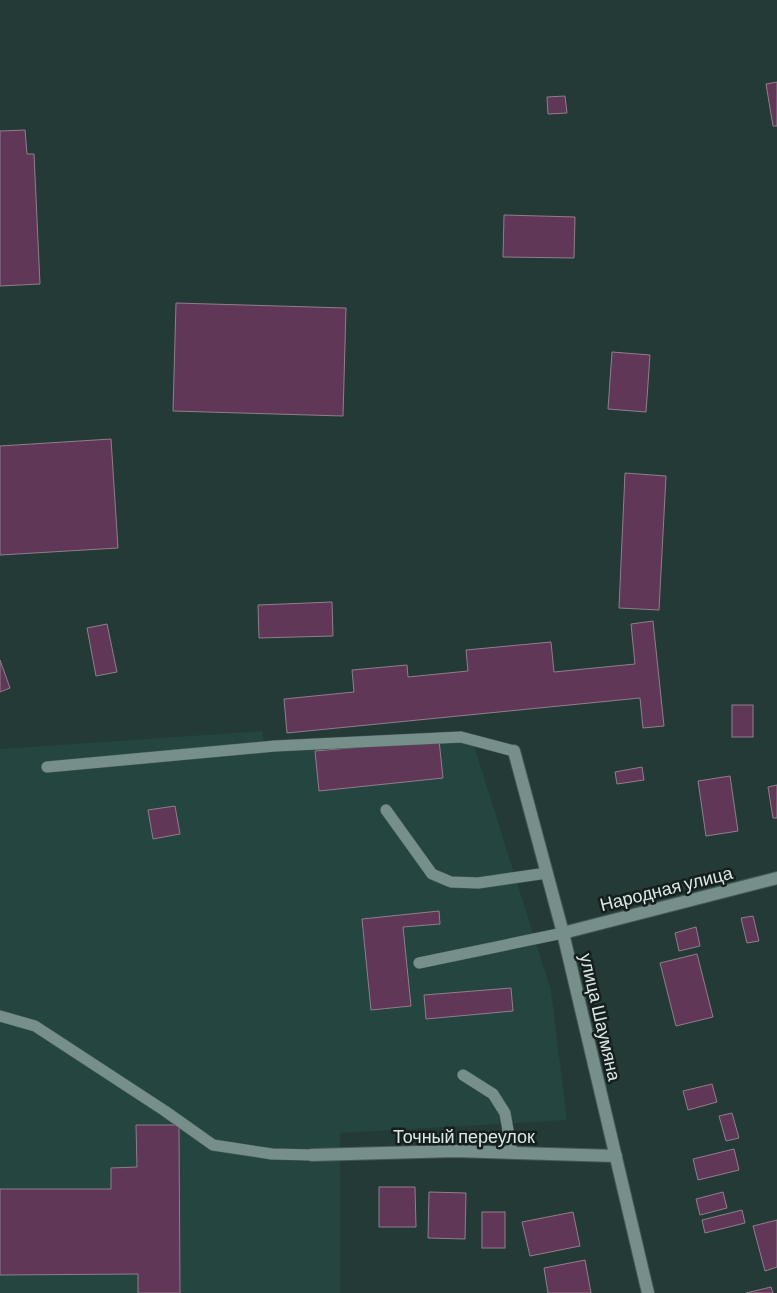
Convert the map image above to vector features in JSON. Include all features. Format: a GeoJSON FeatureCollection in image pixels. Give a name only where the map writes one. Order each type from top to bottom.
{"type":"FeatureCollection","features":[{"type":"Feature","properties":{"kind":"street","name":"улица Шаумяна"},"geometry":{"type":"LineString","coordinates":[[514,751],[563,933],[648,1293]]}},
{"type":"Feature","properties":{"kind":"street","name":"Народная улица"},"geometry":{"type":"LineString","coordinates":[[563,933],[777,878]]}},
{"type":"Feature","properties":{"kind":"street","name":"Точный переулок"},"geometry":{"type":"LineString","coordinates":[[312,1155],[455,1151],[616,1156]]}},
{"type":"Feature","properties":{"kind":"lane"},"geometry":{"type":"LineString","coordinates":[[46,767],[275,746],[461,737],[514,751]]}},
{"type":"Feature","properties":{"kind":"lane"},"geometry":{"type":"LineString","coordinates":[[386,810],[432,874],[451,882],[478,883],[547,874]]}},
{"type":"Feature","properties":{"kind":"lane"},"geometry":{"type":"LineString","coordinates":[[419,963],[563,933]]}},
{"type":"Feature","properties":{"kind":"lane"},"geometry":{"type":"LineString","coordinates":[[0,1016],[35,1026],[213,1145],[272,1154],[312,1155]]}},
{"type":"Feature","properties":{"kind":"lane"},"geometry":{"type":"LineString","coordinates":[[463,1075],[493,1094],[505,1113],[512,1153]]}},
{"type":"Feature","properties":{"kind":"shaded area"},"geometry":{"type":"Polygon","coordinates":[[[262,731],[266,753],[470,733],[551,991],[567,1120],[340,1133],[340,1293],[0,1293],[0,749],[262,731]]]}},
{"type":"Feature","properties":{"kind":"building"},"geometry":{"type":"Polygon","coordinates":[[[777,82],[777,126],[773,126],[766,84],[777,82]]]}},
{"type":"Feature","properties":{"kind":"building"},"geometry":{"type":"Polygon","coordinates":[[[565,96],[567,113],[548,114],[547,97],[565,96]]]}},
{"type":"Feature","properties":{"kind":"building"},"geometry":{"type":"Polygon","coordinates":[[[25,130],[27,154],[34,154],[40,284],[0,286],[0,131],[25,130]]]}},
{"type":"Feature","properties":{"kind":"building"},"geometry":{"type":"Polygon","coordinates":[[[504,215],[575,217],[574,258],[503,257],[504,215]]]}},
{"type":"Feature","properties":{"kind":"building"},"geometry":{"type":"Polygon","coordinates":[[[176,303],[346,308],[343,416],[173,411],[176,303]]]}},
{"type":"Feature","properties":{"kind":"building"},"geometry":{"type":"Polygon","coordinates":[[[612,352],[650,355],[646,412],[608,409],[612,352]]]}},
{"type":"Feature","properties":{"kind":"building"},"geometry":{"type":"Polygon","coordinates":[[[111,439],[118,548],[0,555],[0,446],[111,439]]]}},
{"type":"Feature","properties":{"kind":"building"},"geometry":{"type":"Polygon","coordinates":[[[625,473],[666,476],[659,610],[619,608],[625,473]]]}},
{"type":"Feature","properties":{"kind":"building"},"geometry":{"type":"Polygon","coordinates":[[[332,602],[333,636],[259,638],[258,605],[332,602]]]}},
{"type":"Feature","properties":{"kind":"building"},"geometry":{"type":"Polygon","coordinates":[[[653,621],[664,726],[643,728],[640,698],[287,733],[284,699],[354,692],[352,670],[407,665],[408,677],[468,671],[466,650],[551,642],[554,672],[635,664],[631,624],[653,621]]]}},
{"type":"Feature","properties":{"kind":"building"},"geometry":{"type":"Polygon","coordinates":[[[107,624],[117,672],[96,676],[87,628],[107,624]]]}},
{"type":"Feature","properties":{"kind":"building"},"geometry":{"type":"Polygon","coordinates":[[[0,660],[10,688],[0,692],[0,660]]]}},
{"type":"Feature","properties":{"kind":"building"},"geometry":{"type":"Polygon","coordinates":[[[732,705],[753,705],[753,737],[732,737],[732,705]]]}},
{"type":"Feature","properties":{"kind":"building"},"geometry":{"type":"Polygon","coordinates":[[[439,740],[443,778],[319,791],[315,751],[439,740]]]}},
{"type":"Feature","properties":{"kind":"building"},"geometry":{"type":"Polygon","coordinates":[[[642,767],[644,780],[617,784],[615,772],[642,767]]]}},
{"type":"Feature","properties":{"kind":"building"},"geometry":{"type":"Polygon","coordinates":[[[730,776],[738,831],[706,836],[698,781],[730,776]]]}},
{"type":"Feature","properties":{"kind":"building"},"geometry":{"type":"Polygon","coordinates":[[[777,785],[777,818],[773,818],[768,787],[777,785]]]}},
{"type":"Feature","properties":{"kind":"building"},"geometry":{"type":"Polygon","coordinates":[[[175,806],[180,834],[153,839],[148,810],[175,806]]]}},
{"type":"Feature","properties":{"kind":"building"},"geometry":{"type":"Polygon","coordinates":[[[439,911],[440,924],[403,927],[411,1006],[371,1010],[362,919],[439,911]]]}},
{"type":"Feature","properties":{"kind":"building"},"geometry":{"type":"Polygon","coordinates":[[[753,916],[759,941],[747,943],[741,918],[753,916]]]}},
{"type":"Feature","properties":{"kind":"building"},"geometry":{"type":"Polygon","coordinates":[[[696,927],[700,946],[679,951],[675,933],[696,927]]]}},
{"type":"Feature","properties":{"kind":"building"},"geometry":{"type":"Polygon","coordinates":[[[697,954],[713,1017],[676,1026],[660,963],[697,954]]]}},
{"type":"Feature","properties":{"kind":"building"},"geometry":{"type":"Polygon","coordinates":[[[511,988],[513,1011],[426,1019],[424,995],[511,988]]]}},
{"type":"Feature","properties":{"kind":"building"},"geometry":{"type":"Polygon","coordinates":[[[712,1084],[717,1102],[688,1110],[683,1091],[712,1084]]]}},
{"type":"Feature","properties":{"kind":"building"},"geometry":{"type":"Polygon","coordinates":[[[732,1113],[739,1138],[726,1141],[719,1116],[732,1113]]]}},
{"type":"Feature","properties":{"kind":"building"},"geometry":{"type":"Polygon","coordinates":[[[136,1125],[179,1125],[180,1293],[138,1293],[138,1274],[0,1275],[0,1189],[111,1189],[111,1168],[137,1167],[136,1125]]]}},
{"type":"Feature","properties":{"kind":"building"},"geometry":{"type":"Polygon","coordinates":[[[734,1149],[739,1170],[698,1180],[693,1159],[734,1149]]]}},
{"type":"Feature","properties":{"kind":"building"},"geometry":{"type":"Polygon","coordinates":[[[379,1187],[415,1187],[416,1227],[379,1227],[379,1187]]]}},
{"type":"Feature","properties":{"kind":"building"},"geometry":{"type":"Polygon","coordinates":[[[429,1192],[466,1193],[465,1239],[428,1238],[429,1192]]]}},
{"type":"Feature","properties":{"kind":"building"},"geometry":{"type":"Polygon","coordinates":[[[723,1192],[727,1208],[700,1215],[696,1199],[723,1192]]]}},
{"type":"Feature","properties":{"kind":"building"},"geometry":{"type":"Polygon","coordinates":[[[742,1210],[745,1223],[705,1233],[702,1220],[742,1210]]]}},
{"type":"Feature","properties":{"kind":"building"},"geometry":{"type":"Polygon","coordinates":[[[482,1212],[505,1212],[505,1248],[482,1248],[482,1212]]]}},
{"type":"Feature","properties":{"kind":"building"},"geometry":{"type":"Polygon","coordinates":[[[573,1212],[580,1246],[530,1256],[522,1222],[573,1212]]]}},
{"type":"Feature","properties":{"kind":"building"},"geometry":{"type":"Polygon","coordinates":[[[777,1220],[777,1267],[765,1271],[753,1226],[777,1220]]]}},
{"type":"Feature","properties":{"kind":"building"},"geometry":{"type":"Polygon","coordinates":[[[585,1260],[591,1293],[548,1293],[544,1268],[585,1260]]]}},
{"type":"Feature","properties":{"kind":"building"},"geometry":{"type":"Polygon","coordinates":[[[771,1287],[773,1293],[746,1293],[771,1287]]]}}]}
